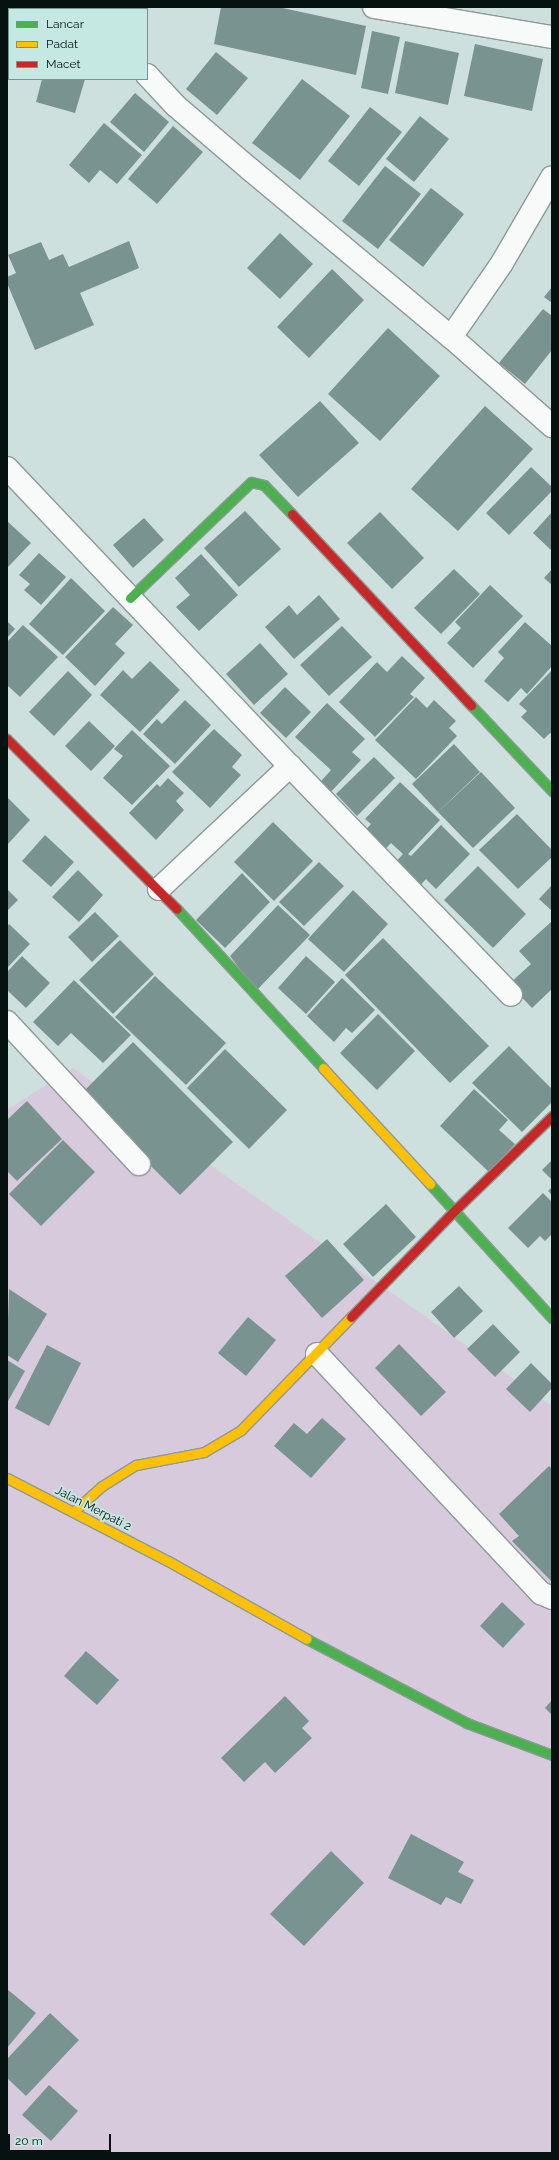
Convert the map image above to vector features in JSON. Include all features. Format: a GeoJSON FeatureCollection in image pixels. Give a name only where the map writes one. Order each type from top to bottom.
{"type":"FeatureCollection","features":[{"type":"Feature","properties":{"kind":"street"},"geometry":{"type":"LineString","coordinates":[[374,7],[552,37]]}},
{"type":"Feature","properties":{"kind":"street"},"geometry":{"type":"LineString","coordinates":[[148,76],[176,106],[245,166],[451,337],[552,426]]}},
{"type":"Feature","properties":{"kind":"street"},"geometry":{"type":"LineString","coordinates":[[451,337],[502,262],[552,180]]}},
{"type":"Feature","properties":{"kind":"street"},"geometry":{"type":"LineString","coordinates":[[7,468],[290,766],[511,995]]}},
{"type":"Feature","properties":{"kind":"street"},"geometry":{"type":"LineString","coordinates":[[130,598],[244,486],[257,482],[264,485],[552,791]]}},
{"type":"Feature","properties":{"kind":"street"},"geometry":{"type":"LineString","coordinates":[[7,739],[160,889],[455,1210],[552,1318]]}},
{"type":"Feature","properties":{"kind":"street"},"geometry":{"type":"LineString","coordinates":[[160,889],[290,766]]}},
{"type":"Feature","properties":{"kind":"street"},"geometry":{"type":"LineString","coordinates":[[7,1022],[140,1164]]}},
{"type":"Feature","properties":{"kind":"street"},"geometry":{"type":"LineString","coordinates":[[73,1512],[102,1486],[136,1464],[204,1452],[241,1430],[317,1354],[455,1210],[552,1116]]}},
{"type":"Feature","properties":{"kind":"street"},"geometry":{"type":"LineString","coordinates":[[317,1354],[542,1593],[552,1598]]}},
{"type":"Feature","properties":{"kind":"street","name":"Jalan Merpati 2"},"geometry":{"type":"LineString","coordinates":[[7,1478],[168,1561],[323,1648],[467,1723],[552,1755]]}},
{"type":"Feature","properties":{"kind":"shaded area"},"geometry":{"type":"Polygon","coordinates":[[[73,1068],[552,1406],[552,2153],[7,2153],[7,1110],[73,1068]]]}},
{"type":"Feature","properties":{"kind":"building"},"geometry":{"type":"Polygon","coordinates":[[[7,7],[81,7],[8,8],[7,36],[7,7]]]}},
{"type":"Feature","properties":{"kind":"building"},"geometry":{"type":"Polygon","coordinates":[[[221,7],[278,7],[366,26],[356,75],[214,44],[221,7]]]}},
{"type":"Feature","properties":{"kind":"building"},"geometry":{"type":"Polygon","coordinates":[[[372,31],[400,37],[388,94],[361,88],[372,31]]]}},
{"type":"Feature","properties":{"kind":"building"},"geometry":{"type":"Polygon","coordinates":[[[405,41],[459,53],[448,105],[395,93],[405,41]]]}},
{"type":"Feature","properties":{"kind":"building"},"geometry":{"type":"Polygon","coordinates":[[[475,44],[543,59],[532,111],[464,96],[475,44]]]}},
{"type":"Feature","properties":{"kind":"building"},"geometry":{"type":"Polygon","coordinates":[[[216,52],[248,78],[217,115],[186,89],[216,52]]]}},
{"type":"Feature","properties":{"kind":"building"},"geometry":{"type":"Polygon","coordinates":[[[302,79],[350,116],[300,180],[252,143],[302,79]]]}},
{"type":"Feature","properties":{"kind":"building"},"geometry":{"type":"Polygon","coordinates":[[[42,80],[85,80],[75,113],[36,102],[42,80]]]}},
{"type":"Feature","properties":{"kind":"building"},"geometry":{"type":"Polygon","coordinates":[[[135,93],[169,122],[144,152],[110,122],[135,93]]]}},
{"type":"Feature","properties":{"kind":"building"},"geometry":{"type":"Polygon","coordinates":[[[370,107],[402,132],[359,186],[328,161],[370,107]]]}},
{"type":"Feature","properties":{"kind":"building"},"geometry":{"type":"Polygon","coordinates":[[[420,116],[449,139],[414,182],[386,159],[420,116]]]}},
{"type":"Feature","properties":{"kind":"building"},"geometry":{"type":"Polygon","coordinates":[[[104,123],[142,155],[117,184],[100,170],[89,183],[69,165],[104,123]]]}},
{"type":"Feature","properties":{"kind":"building"},"geometry":{"type":"Polygon","coordinates":[[[173,126],[203,152],[157,204],[128,179],[173,126]]]}},
{"type":"Feature","properties":{"kind":"building"},"geometry":{"type":"Polygon","coordinates":[[[385,166],[421,194],[378,249],[342,221],[385,166]]]}},
{"type":"Feature","properties":{"kind":"building"},"geometry":{"type":"Polygon","coordinates":[[[431,188],[464,214],[423,267],[389,240],[431,188]]]}},
{"type":"Feature","properties":{"kind":"building"},"geometry":{"type":"Polygon","coordinates":[[[280,233],[313,264],[280,299],[247,268],[280,233]]]}},
{"type":"Feature","properties":{"kind":"building"},"geometry":{"type":"Polygon","coordinates":[[[129,241],[139,268],[80,293],[94,325],[35,350],[7,283],[7,277],[16,273],[8,255],[41,242],[49,260],[63,254],[69,267],[129,241]]]}},
{"type":"Feature","properties":{"kind":"building"},"geometry":{"type":"Polygon","coordinates":[[[332,269],[364,300],[309,358],[277,327],[332,269]]]}},
{"type":"Feature","properties":{"kind":"building"},"geometry":{"type":"Polygon","coordinates":[[[552,287],[552,303],[544,297],[552,287]]]}},
{"type":"Feature","properties":{"kind":"building"},"geometry":{"type":"Polygon","coordinates":[[[543,309],[552,316],[552,350],[525,384],[499,363],[543,309]]]}},
{"type":"Feature","properties":{"kind":"building"},"geometry":{"type":"Polygon","coordinates":[[[388,328],[440,376],[380,441],[328,394],[388,328]]]}},
{"type":"Feature","properties":{"kind":"building"},"geometry":{"type":"Polygon","coordinates":[[[320,401],[359,443],[298,497],[259,455],[320,401]]]}},
{"type":"Feature","properties":{"kind":"building"},"geometry":{"type":"Polygon","coordinates":[[[485,406],[533,449],[458,531],[411,489],[485,406]]]}},
{"type":"Feature","properties":{"kind":"building"},"geometry":{"type":"Polygon","coordinates":[[[531,467],[552,487],[552,491],[509,535],[486,513],[531,467]]]}},
{"type":"Feature","properties":{"kind":"building"},"geometry":{"type":"Polygon","coordinates":[[[245,511],[281,549],[239,587],[204,548],[245,511]]]}},
{"type":"Feature","properties":{"kind":"building"},"geometry":{"type":"Polygon","coordinates":[[[380,512],[424,558],[392,589],[347,543],[380,512]]]}},
{"type":"Feature","properties":{"kind":"building"},"geometry":{"type":"Polygon","coordinates":[[[552,512],[552,551],[533,533],[552,512]]]}},
{"type":"Feature","properties":{"kind":"building"},"geometry":{"type":"Polygon","coordinates":[[[144,518],[164,540],[133,568],[113,545],[144,518]]]}},
{"type":"Feature","properties":{"kind":"building"},"geometry":{"type":"Polygon","coordinates":[[[7,521],[31,543],[7,568],[7,521]]]}},
{"type":"Feature","properties":{"kind":"building"},"geometry":{"type":"Polygon","coordinates":[[[39,553],[66,577],[41,605],[24,590],[30,584],[19,575],[39,553]]]}},
{"type":"Feature","properties":{"kind":"building"},"geometry":{"type":"Polygon","coordinates":[[[201,554],[238,595],[199,631],[176,607],[190,595],[175,578],[201,554]]]}},
{"type":"Feature","properties":{"kind":"building"},"geometry":{"type":"Polygon","coordinates":[[[454,569],[480,594],[441,634],[414,608],[454,569]]]}},
{"type":"Feature","properties":{"kind":"building"},"geometry":{"type":"Polygon","coordinates":[[[552,569],[552,585],[544,578],[552,569]]]}},
{"type":"Feature","properties":{"kind":"building"},"geometry":{"type":"Polygon","coordinates":[[[71,578],[105,611],[63,655],[29,624],[71,578]]]}},
{"type":"Feature","properties":{"kind":"building"},"geometry":{"type":"Polygon","coordinates":[[[490,585],[523,616],[473,668],[447,643],[461,628],[455,622],[490,585]]]}},
{"type":"Feature","properties":{"kind":"building"},"geometry":{"type":"Polygon","coordinates":[[[319,595],[340,619],[294,659],[265,627],[289,605],[297,615],[319,595]]]}},
{"type":"Feature","properties":{"kind":"building"},"geometry":{"type":"Polygon","coordinates":[[[113,607],[133,625],[115,644],[125,653],[95,686],[65,657],[113,607]]]}},
{"type":"Feature","properties":{"kind":"building"},"geometry":{"type":"Polygon","coordinates":[[[7,621],[15,629],[7,638],[7,621]]]}},
{"type":"Feature","properties":{"kind":"building"},"geometry":{"type":"Polygon","coordinates":[[[525,622],[552,646],[552,666],[527,694],[521,688],[508,702],[484,681],[504,658],[498,652],[525,622]]]}},
{"type":"Feature","properties":{"kind":"building"},"geometry":{"type":"Polygon","coordinates":[[[23,625],[58,657],[20,697],[7,685],[7,642],[23,625]]]}},
{"type":"Feature","properties":{"kind":"building"},"geometry":{"type":"Polygon","coordinates":[[[342,626],[372,657],[329,696],[300,665],[342,626]]]}},
{"type":"Feature","properties":{"kind":"building"},"geometry":{"type":"Polygon","coordinates":[[[260,643],[288,674],[254,705],[226,674],[260,643]]]}},
{"type":"Feature","properties":{"kind":"building"},"geometry":{"type":"Polygon","coordinates":[[[402,656],[425,678],[410,694],[414,697],[375,737],[339,702],[377,662],[387,672],[402,656]]]}},
{"type":"Feature","properties":{"kind":"building"},"geometry":{"type":"Polygon","coordinates":[[[150,661],[180,690],[140,732],[100,695],[123,670],[132,679],[150,661]]]}},
{"type":"Feature","properties":{"kind":"building"},"geometry":{"type":"Polygon","coordinates":[[[552,670],[552,734],[550,733],[544,739],[521,717],[527,711],[519,704],[552,670]]]}},
{"type":"Feature","properties":{"kind":"building"},"geometry":{"type":"Polygon","coordinates":[[[68,671],[92,695],[54,736],[29,712],[68,671]]]}},
{"type":"Feature","properties":{"kind":"building"},"geometry":{"type":"Polygon","coordinates":[[[285,687],[311,712],[286,738],[260,713],[285,687]]]}},
{"type":"Feature","properties":{"kind":"building"},"geometry":{"type":"Polygon","coordinates":[[[416,697],[427,708],[434,700],[456,721],[449,728],[457,736],[416,779],[375,740],[416,697]]]}},
{"type":"Feature","properties":{"kind":"building"},"geometry":{"type":"Polygon","coordinates":[[[185,700],[211,725],[175,764],[143,734],[157,719],[162,724],[185,700]]]}},
{"type":"Feature","properties":{"kind":"building"},"geometry":{"type":"Polygon","coordinates":[[[327,703],[365,739],[352,752],[361,760],[325,798],[315,788],[331,770],[295,737],[327,703]]]}},
{"type":"Feature","properties":{"kind":"building"},"geometry":{"type":"Polygon","coordinates":[[[89,721],[115,746],[91,771],[65,746],[89,721]]]}},
{"type":"Feature","properties":{"kind":"building"},"geometry":{"type":"Polygon","coordinates":[[[214,729],[242,755],[232,767],[241,775],[210,808],[172,772],[214,729]]]}},
{"type":"Feature","properties":{"kind":"building"},"geometry":{"type":"Polygon","coordinates":[[[132,730],[170,766],[132,805],[103,778],[123,756],[114,749],[132,730]]]}},
{"type":"Feature","properties":{"kind":"building"},"geometry":{"type":"Polygon","coordinates":[[[454,744],[480,772],[438,812],[412,784],[454,744]]]}},
{"type":"Feature","properties":{"kind":"building"},"geometry":{"type":"Polygon","coordinates":[[[374,757],[395,778],[357,816],[336,794],[374,757]]]}},
{"type":"Feature","properties":{"kind":"building"},"geometry":{"type":"Polygon","coordinates":[[[481,772],[515,808],[473,848],[438,812],[481,772]]]}},
{"type":"Feature","properties":{"kind":"building"},"geometry":{"type":"Polygon","coordinates":[[[168,778],[184,793],[176,801],[184,810],[156,840],[129,813],[157,784],[160,787],[168,778]]]}},
{"type":"Feature","properties":{"kind":"building"},"geometry":{"type":"Polygon","coordinates":[[[400,782],[440,820],[408,854],[411,856],[441,825],[470,854],[436,889],[426,879],[416,890],[392,866],[403,854],[391,843],[381,854],[361,835],[371,824],[365,819],[400,782]]]}},
{"type":"Feature","properties":{"kind":"building"},"geometry":{"type":"Polygon","coordinates":[[[7,797],[30,820],[7,845],[7,797]]]}},
{"type":"Feature","properties":{"kind":"building"},"geometry":{"type":"Polygon","coordinates":[[[517,814],[552,850],[552,857],[518,889],[479,850],[517,814]]]}},
{"type":"Feature","properties":{"kind":"building"},"geometry":{"type":"Polygon","coordinates":[[[273,822],[313,861],[274,901],[234,862],[273,822]]]}},
{"type":"Feature","properties":{"kind":"building"},"geometry":{"type":"Polygon","coordinates":[[[45,835],[74,862],[51,887],[22,861],[45,835]]]}},
{"type":"Feature","properties":{"kind":"building"},"geometry":{"type":"Polygon","coordinates":[[[319,862],[344,886],[304,926],[279,902],[319,862]]]}},
{"type":"Feature","properties":{"kind":"building"},"geometry":{"type":"Polygon","coordinates":[[[478,866],[526,914],[493,948],[444,900],[478,866]]]}},
{"type":"Feature","properties":{"kind":"building"},"geometry":{"type":"Polygon","coordinates":[[[78,870],[103,895],[79,922],[52,897],[78,870]]]}},
{"type":"Feature","properties":{"kind":"building"},"geometry":{"type":"Polygon","coordinates":[[[242,873],[270,902],[225,948],[196,920],[242,873]]]}},
{"type":"Feature","properties":{"kind":"building"},"geometry":{"type":"Polygon","coordinates":[[[552,885],[552,911],[539,899],[552,885]]]}},
{"type":"Feature","properties":{"kind":"building"},"geometry":{"type":"Polygon","coordinates":[[[7,889],[18,900],[7,911],[7,889]]]}},
{"type":"Feature","properties":{"kind":"building"},"geometry":{"type":"Polygon","coordinates":[[[353,890],[388,924],[344,972],[308,939],[353,890]]]}},
{"type":"Feature","properties":{"kind":"building"},"geometry":{"type":"Polygon","coordinates":[[[278,905],[310,935],[256,991],[230,956],[278,905]]]}},
{"type":"Feature","properties":{"kind":"building"},"geometry":{"type":"Polygon","coordinates":[[[95,912],[119,936],[92,962],[68,937],[95,912]]]}},
{"type":"Feature","properties":{"kind":"building"},"geometry":{"type":"Polygon","coordinates":[[[551,922],[552,989],[532,1008],[509,984],[531,964],[519,951],[551,922]]]}},
{"type":"Feature","properties":{"kind":"building"},"geometry":{"type":"Polygon","coordinates":[[[9,924],[30,944],[8,967],[7,927],[9,924]]]}},
{"type":"Feature","properties":{"kind":"building"},"geometry":{"type":"Polygon","coordinates":[[[383,938],[489,1046],[450,1083],[345,975],[383,938]]]}},
{"type":"Feature","properties":{"kind":"building"},"geometry":{"type":"Polygon","coordinates":[[[120,940],[154,974],[113,1014],[79,980],[120,940]]]}},
{"type":"Feature","properties":{"kind":"building"},"geometry":{"type":"Polygon","coordinates":[[[22,956],[50,983],[26,1008],[7,990],[7,972],[22,956]]]}},
{"type":"Feature","properties":{"kind":"building"},"geometry":{"type":"Polygon","coordinates":[[[306,956],[335,982],[306,1014],[278,988],[306,956]]]}},
{"type":"Feature","properties":{"kind":"building"},"geometry":{"type":"Polygon","coordinates":[[[155,976],[226,1043],[186,1085],[115,1017],[155,976]]]}},
{"type":"Feature","properties":{"kind":"building"},"geometry":{"type":"Polygon","coordinates":[[[342,978],[375,1010],[352,1033],[346,1028],[334,1042],[307,1016],[342,978]]]}},
{"type":"Feature","properties":{"kind":"building"},"geometry":{"type":"Polygon","coordinates":[[[74,980],[131,1035],[103,1063],[71,1033],[58,1046],[33,1022],[74,980]]]}},
{"type":"Feature","properties":{"kind":"building"},"geometry":{"type":"Polygon","coordinates":[[[378,1014],[415,1051],[377,1090],[340,1053],[378,1014]]]}},
{"type":"Feature","properties":{"kind":"building"},"geometry":{"type":"Polygon","coordinates":[[[133,1042],[233,1142],[180,1195],[80,1095],[133,1042]]]}},
{"type":"Feature","properties":{"kind":"building"},"geometry":{"type":"Polygon","coordinates":[[[509,1046],[552,1089],[552,1102],[522,1132],[472,1083],[509,1046]]]}},
{"type":"Feature","properties":{"kind":"building"},"geometry":{"type":"Polygon","coordinates":[[[225,1049],[287,1110],[249,1149],[187,1088],[225,1049]]]}},
{"type":"Feature","properties":{"kind":"building"},"geometry":{"type":"Polygon","coordinates":[[[474,1089],[508,1120],[499,1130],[515,1144],[489,1172],[440,1126],[474,1089]]]}},
{"type":"Feature","properties":{"kind":"building"},"geometry":{"type":"Polygon","coordinates":[[[27,1101],[62,1139],[17,1181],[7,1171],[7,1120],[27,1101]]]}},
{"type":"Feature","properties":{"kind":"building"},"geometry":{"type":"Polygon","coordinates":[[[63,1140],[95,1172],[41,1226],[9,1194],[63,1140]]]}},
{"type":"Feature","properties":{"kind":"building"},"geometry":{"type":"Polygon","coordinates":[[[552,1160],[552,1180],[542,1170],[552,1160]]]}},
{"type":"Feature","properties":{"kind":"building"},"geometry":{"type":"Polygon","coordinates":[[[552,1187],[552,1195],[548,1191],[552,1187]]]}},
{"type":"Feature","properties":{"kind":"building"},"geometry":{"type":"Polygon","coordinates":[[[543,1193],[552,1202],[552,1234],[545,1241],[540,1236],[528,1248],[508,1228],[543,1193]]]}},
{"type":"Feature","properties":{"kind":"building"},"geometry":{"type":"Polygon","coordinates":[[[386,1204],[416,1237],[373,1277],[343,1244],[386,1204]]]}},
{"type":"Feature","properties":{"kind":"building"},"geometry":{"type":"Polygon","coordinates":[[[327,1239],[364,1280],[322,1318],[285,1276],[327,1239]]]}},
{"type":"Feature","properties":{"kind":"building"},"geometry":{"type":"Polygon","coordinates":[[[459,1286],[483,1311],[454,1338],[431,1312],[459,1286]]]}},
{"type":"Feature","properties":{"kind":"building"},"geometry":{"type":"Polygon","coordinates":[[[9,1289],[47,1314],[18,1362],[7,1355],[9,1289]]]}},
{"type":"Feature","properties":{"kind":"building"},"geometry":{"type":"Polygon","coordinates":[[[248,1317],[276,1340],[246,1376],[218,1353],[248,1317]]]}},
{"type":"Feature","properties":{"kind":"building"},"geometry":{"type":"Polygon","coordinates":[[[493,1324],[520,1352],[495,1377],[467,1349],[493,1324]]]}},
{"type":"Feature","properties":{"kind":"building"},"geometry":{"type":"Polygon","coordinates":[[[399,1344],[446,1392],[421,1416],[375,1368],[399,1344]]]}},
{"type":"Feature","properties":{"kind":"building"},"geometry":{"type":"Polygon","coordinates":[[[47,1345],[81,1363],[49,1426],[15,1408],[47,1345]]]}},
{"type":"Feature","properties":{"kind":"building"},"geometry":{"type":"Polygon","coordinates":[[[7,1360],[25,1371],[7,1403],[7,1360]]]}},
{"type":"Feature","properties":{"kind":"building"},"geometry":{"type":"Polygon","coordinates":[[[531,1363],[552,1384],[552,1388],[530,1412],[506,1389],[531,1363]]]}},
{"type":"Feature","properties":{"kind":"building"},"geometry":{"type":"Polygon","coordinates":[[[322,1418],[346,1439],[311,1478],[274,1446],[294,1423],[307,1434],[322,1418]]]}},
{"type":"Feature","properties":{"kind":"building"},"geometry":{"type":"Polygon","coordinates":[[[549,1466],[552,1469],[552,1582],[512,1541],[519,1536],[499,1514],[549,1466]]]}},
{"type":"Feature","properties":{"kind":"building"},"geometry":{"type":"Polygon","coordinates":[[[502,1602],[525,1624],[503,1648],[480,1626],[502,1602]]]}},
{"type":"Feature","properties":{"kind":"building"},"geometry":{"type":"Polygon","coordinates":[[[86,1651],[119,1680],[97,1705],[64,1676],[86,1651]]]}},
{"type":"Feature","properties":{"kind":"building"},"geometry":{"type":"Polygon","coordinates":[[[285,1696],[309,1721],[302,1728],[312,1738],[275,1773],[265,1762],[244,1782],[221,1758],[285,1696]]]}},
{"type":"Feature","properties":{"kind":"building"},"geometry":{"type":"Polygon","coordinates":[[[552,1700],[552,1715],[545,1708],[552,1700]]]}},
{"type":"Feature","properties":{"kind":"building"},"geometry":{"type":"Polygon","coordinates":[[[411,1834],[464,1862],[458,1872],[474,1880],[461,1904],[446,1897],[441,1905],[388,1878],[411,1834]]]}},
{"type":"Feature","properties":{"kind":"building"},"geometry":{"type":"Polygon","coordinates":[[[331,1851],[364,1883],[304,1946],[270,1914],[331,1851]]]}},
{"type":"Feature","properties":{"kind":"building"},"geometry":{"type":"Polygon","coordinates":[[[7,1989],[36,2013],[7,2048],[7,1989]]]}},
{"type":"Feature","properties":{"kind":"building"},"geometry":{"type":"Polygon","coordinates":[[[50,2013],[79,2040],[26,2096],[7,2078],[7,2059],[50,2013]]]}},
{"type":"Feature","properties":{"kind":"building"},"geometry":{"type":"Polygon","coordinates":[[[49,2085],[78,2111],[51,2141],[22,2115],[49,2085]]]}},
{"type":"Feature","properties":{"kind":"traffic: fast"},"geometry":{"type":"LineString","coordinates":[[130,598],[251,482],[264,485],[292,514]]}},
{"type":"Feature","properties":{"kind":"traffic: fast"},"geometry":{"type":"LineString","coordinates":[[471,705],[552,791]]}},
{"type":"Feature","properties":{"kind":"traffic: fast"},"geometry":{"type":"LineString","coordinates":[[177,909],[323,1068]]}},
{"type":"Feature","properties":{"kind":"traffic: fast"},"geometry":{"type":"LineString","coordinates":[[430,1184],[552,1318]]}},
{"type":"Feature","properties":{"kind":"traffic: fast"},"geometry":{"type":"LineString","coordinates":[[307,1639],[467,1723],[552,1755]]}},
{"type":"Feature","properties":{"kind":"traffic: slow"},"geometry":{"type":"LineString","coordinates":[[323,1068],[430,1184]]}},
{"type":"Feature","properties":{"kind":"traffic: slow"},"geometry":{"type":"LineString","coordinates":[[73,1512],[102,1486],[136,1465],[204,1452],[241,1430],[351,1317]]}},
{"type":"Feature","properties":{"kind":"traffic: slow"},"geometry":{"type":"LineString","coordinates":[[7,1478],[168,1561],[307,1639]]}},
{"type":"Feature","properties":{"kind":"traffic: jam"},"geometry":{"type":"LineString","coordinates":[[292,514],[471,705]]}},
{"type":"Feature","properties":{"kind":"traffic: jam"},"geometry":{"type":"LineString","coordinates":[[7,739],[177,909]]}},
{"type":"Feature","properties":{"kind":"traffic: jam"},"geometry":{"type":"LineString","coordinates":[[351,1317],[455,1210],[552,1116]]}}]}
